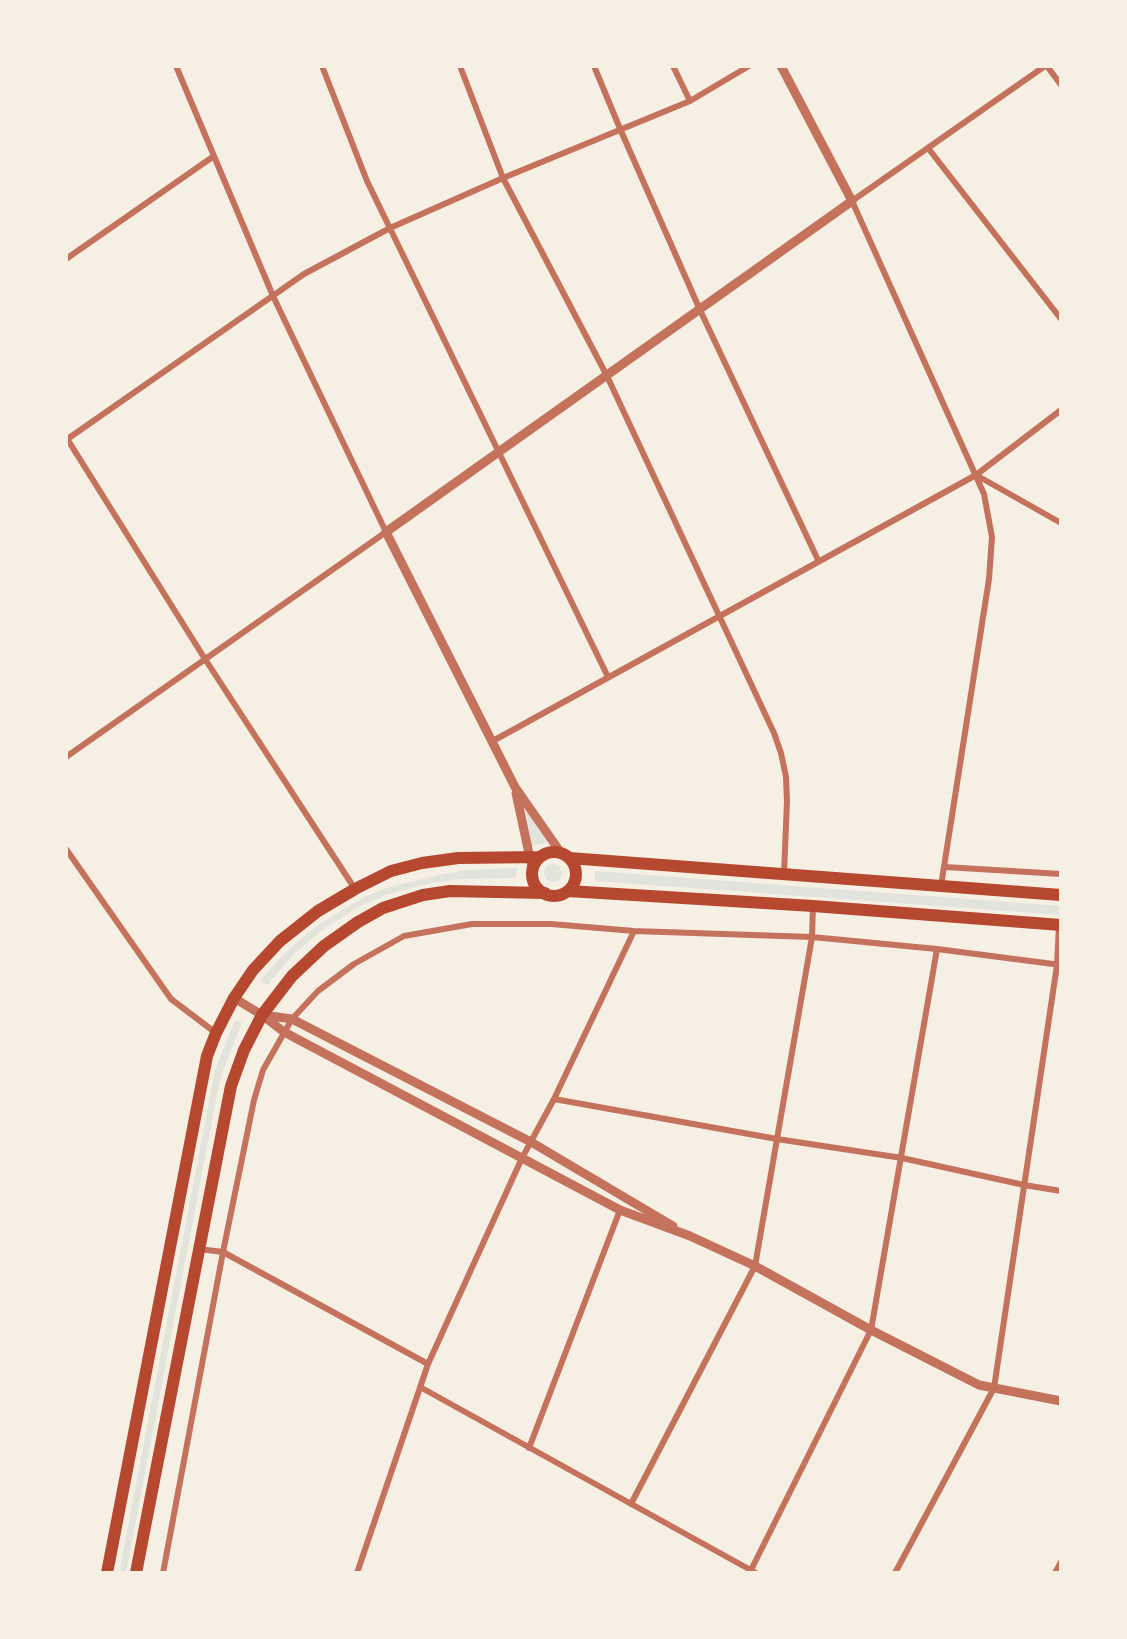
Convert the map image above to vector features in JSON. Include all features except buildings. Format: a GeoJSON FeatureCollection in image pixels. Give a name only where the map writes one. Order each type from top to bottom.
{"type":"FeatureCollection","features":[{"type":"Feature","properties":{"kind":"highway"},"geometry":{"type":"LineString","coordinates":[[106,1573],[207,1056],[234,999],[253,970],[280,941],[318,911],[355,888],[391,872],[422,862],[466,857],[535,857],[554,852],[565,855],[784,874],[1061,895]]}},
{"type":"Feature","properties":{"kind":"highway"},"geometry":{"type":"LineString","coordinates":[[565,855],[575,866],[576,873],[575,880],[568,891]]}},
{"type":"Feature","properties":{"kind":"highway"},"geometry":{"type":"LineString","coordinates":[[535,857],[533,873],[536,885],[545,893]]}},
{"type":"Feature","properties":{"kind":"highway"},"geometry":{"type":"LineString","coordinates":[[136,1573],[231,1086],[244,1050],[262,1015],[292,976],[324,946],[358,922],[383,908],[423,895],[450,891],[555,895],[568,891],[813,906],[1060,925]]}},
{"type":"Feature","properties":{"kind":"street"},"geometry":{"type":"LineString","coordinates":[[176,66],[273,296],[386,532],[515,787],[565,855]]}},
{"type":"Feature","properties":{"kind":"street"},"geometry":{"type":"LineString","coordinates":[[322,66],[367,181],[608,677]]}},
{"type":"Feature","properties":{"kind":"street"},"geometry":{"type":"LineString","coordinates":[[460,66],[503,178],[607,376],[774,733],[786,777],[788,801],[784,874]]}},
{"type":"Feature","properties":{"kind":"street"},"geometry":{"type":"LineString","coordinates":[[594,66],[700,310],[818,560]]}},
{"type":"Feature","properties":{"kind":"street"},"geometry":{"type":"LineString","coordinates":[[673,66],[690,101]]}},
{"type":"Feature","properties":{"kind":"street"},"geometry":{"type":"LineString","coordinates":[[355,888],[205,659],[67,439],[304,274],[390,228],[503,178],[690,101],[748,66]]}},
{"type":"Feature","properties":{"kind":"street"},"geometry":{"type":"LineString","coordinates":[[781,66],[852,201],[984,494],[992,537],[989,579],[941,887]]}},
{"type":"Feature","properties":{"kind":"street"},"geometry":{"type":"LineString","coordinates":[[66,757],[1046,66],[1061,85]]}},
{"type":"Feature","properties":{"kind":"street"},"geometry":{"type":"LineString","coordinates":[[928,148],[1061,319]]}},
{"type":"Feature","properties":{"kind":"street"},"geometry":{"type":"LineString","coordinates":[[66,259],[214,156]]}},
{"type":"Feature","properties":{"kind":"street"},"geometry":{"type":"LineString","coordinates":[[491,742],[976,475],[1061,410]]}},
{"type":"Feature","properties":{"kind":"street"},"geometry":{"type":"LineString","coordinates":[[976,475],[1061,523]]}},
{"type":"Feature","properties":{"kind":"street"},"geometry":{"type":"LineString","coordinates":[[515,787],[535,857]]}},
{"type":"Feature","properties":{"kind":"street"},"geometry":{"type":"LineString","coordinates":[[66,849],[171,999],[216,1033]]}},
{"type":"Feature","properties":{"kind":"street"},"geometry":{"type":"LineString","coordinates":[[945,867],[1061,874]]}},
{"type":"Feature","properties":{"kind":"street"},"geometry":{"type":"LineString","coordinates":[[631,1504],[755,1266],[812,937],[813,906]]}},
{"type":"Feature","properties":{"kind":"street"},"geometry":{"type":"LineString","coordinates":[[163,1573],[223,1252],[254,1100],[263,1070],[292,1019],[318,991],[345,971],[404,936],[472,924],[551,924],[634,931],[812,937],[937,949],[1059,965]]}},
{"type":"Feature","properties":{"kind":"street"},"geometry":{"type":"LineString","coordinates":[[895,1573],[994,1388],[1059,965],[1060,925]]}},
{"type":"Feature","properties":{"kind":"street"},"geometry":{"type":"LineString","coordinates":[[357,1573],[428,1364],[522,1158],[554,1099],[634,931]]}},
{"type":"Feature","properties":{"kind":"street"},"geometry":{"type":"LineString","coordinates":[[420,1387],[753,1572],[871,1330],[937,949]]}},
{"type":"Feature","properties":{"kind":"street"},"geometry":{"type":"LineString","coordinates":[[234,999],[262,1015],[284,1032],[620,1209],[690,1236],[755,1266],[871,1330],[979,1385],[1061,1401]]}},
{"type":"Feature","properties":{"kind":"street"},"geometry":{"type":"LineString","coordinates":[[262,1015],[292,1019],[531,1142],[690,1236]]}},
{"type":"Feature","properties":{"kind":"street"},"geometry":{"type":"LineString","coordinates":[[554,1099],[777,1139],[902,1158],[1061,1191]]}},
{"type":"Feature","properties":{"kind":"street"},"geometry":{"type":"LineString","coordinates":[[529,1448],[620,1209]]}},
{"type":"Feature","properties":{"kind":"street"},"geometry":{"type":"LineString","coordinates":[[199,1249],[223,1252],[428,1364]]}},
{"type":"Feature","properties":{"kind":"street"},"geometry":{"type":"LineString","coordinates":[[1055,1573],[1061,1562]]}},
{"type":"Feature","properties":{"kind":"shaded area"},"geometry":{"type":"Polygon","coordinates":[[[526,811],[548,842],[532,846],[526,811]]]}},
{"type":"Feature","properties":{"kind":"shaded area"},"geometry":{"type":"Polygon","coordinates":[[[553,864],[561,869],[562,873],[557,881],[553,882],[545,877],[544,873],[549,865],[553,864]]]}},
{"type":"Feature","properties":{"kind":"shaded area"},"geometry":{"type":"Polygon","coordinates":[[[517,868],[516,878],[461,879],[422,885],[386,895],[356,908],[321,931],[294,954],[267,985],[260,981],[297,942],[318,925],[362,898],[389,887],[444,874],[466,870],[517,868]]]}},
{"type":"Feature","properties":{"kind":"shaded area"},"geometry":{"type":"Polygon","coordinates":[[[595,871],[1061,906],[1061,915],[595,881],[595,871]]]}},
{"type":"Feature","properties":{"kind":"shaded area"},"geometry":{"type":"Polygon","coordinates":[[[235,1020],[242,1023],[223,1070],[216,1099],[126,1573],[119,1573],[215,1070],[235,1020]]]}}]}
